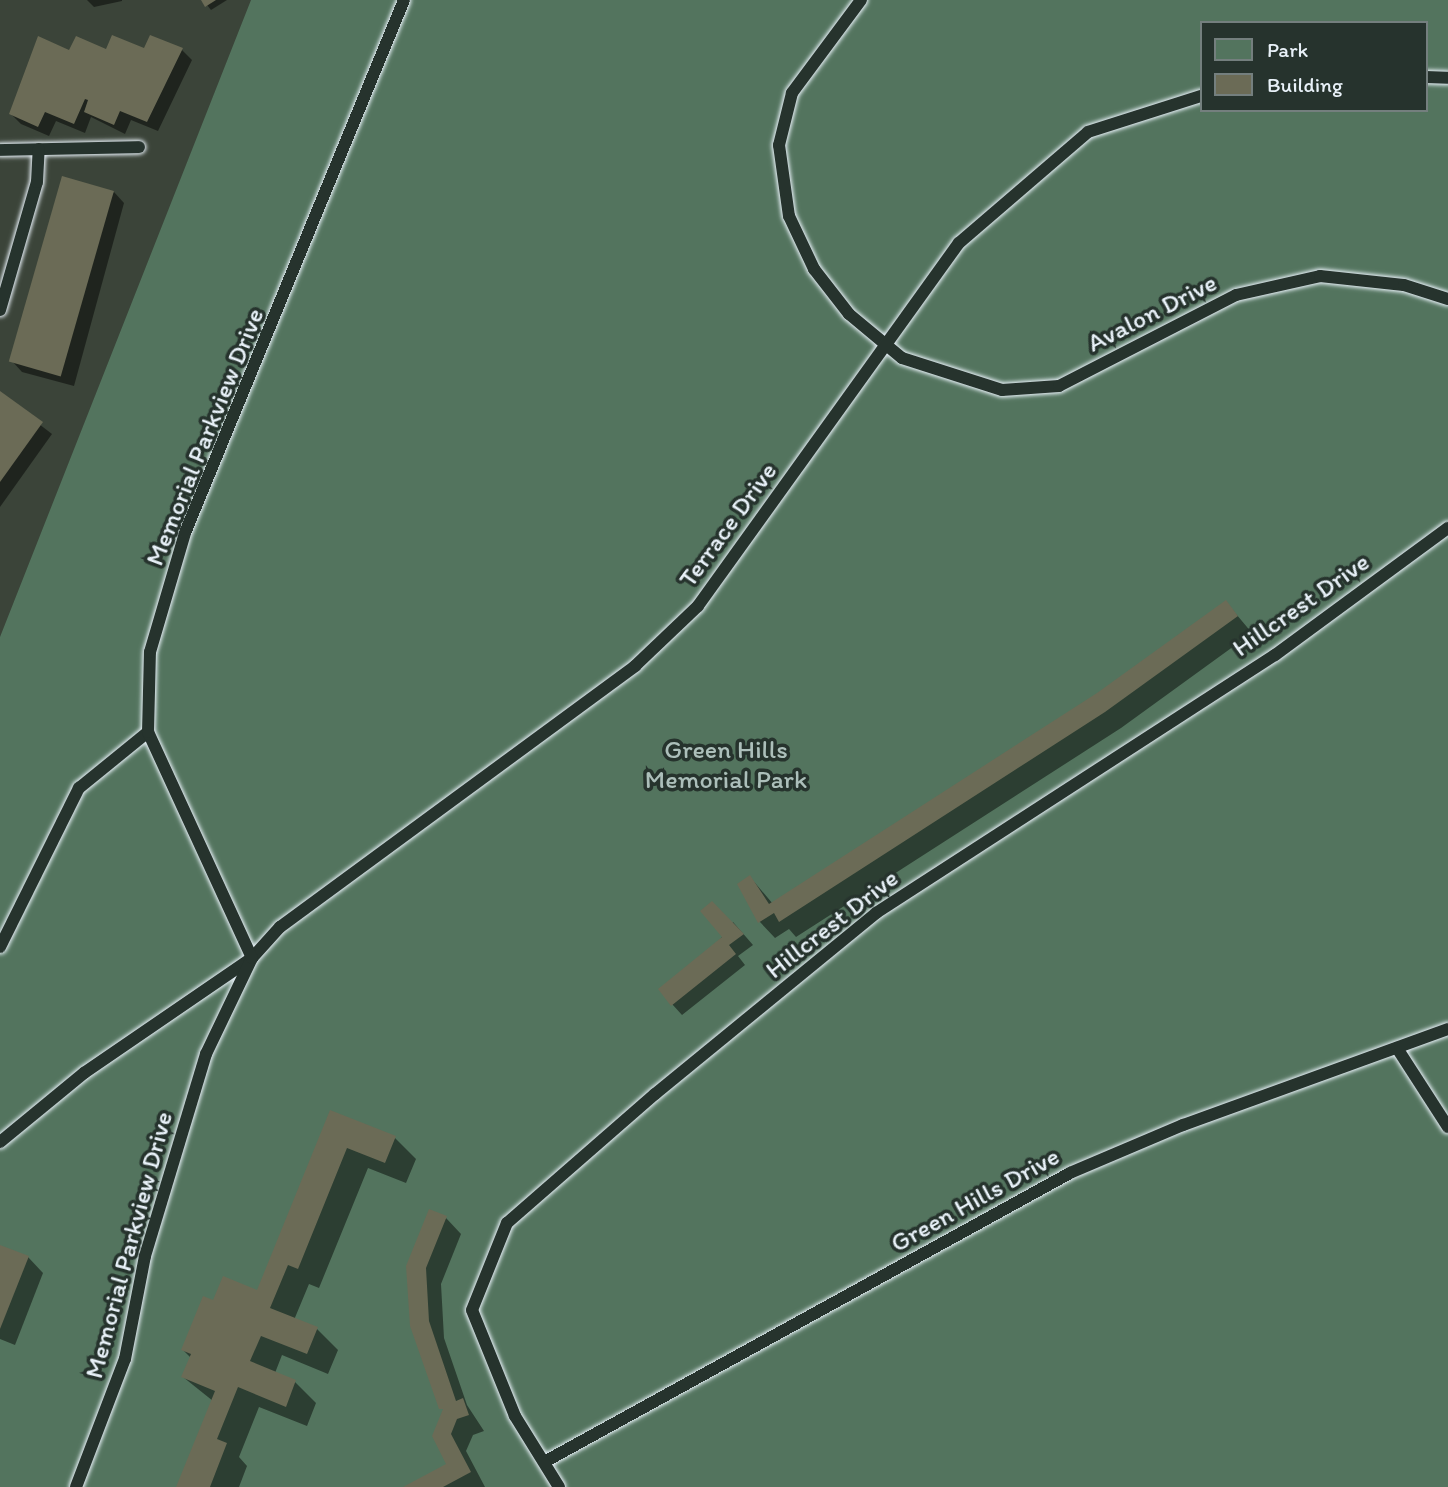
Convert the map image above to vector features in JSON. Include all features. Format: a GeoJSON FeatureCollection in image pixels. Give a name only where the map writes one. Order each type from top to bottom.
{"type":"FeatureCollection","features":[{"type":"Feature","properties":{"kind":"lane","name":"Memorial Parkview Drive"},"geometry":{"type":"LineString","coordinates":[[76,1487],[125,1359],[145,1256],[206,1054],[253,958],[148,732],[150,652],[186,533],[404,0]]}},
{"type":"Feature","properties":{"kind":"lane","name":"Avalon Drive"},"geometry":{"type":"LineString","coordinates":[[861,0],[792,93],[779,145],[789,216],[814,269],[849,314],[885,347],[945,375],[1002,390],[1048,387],[1059,386],[1236,295],[1320,276],[1404,285],[1448,299]]}},
{"type":"Feature","properties":{"kind":"lane"},"geometry":{"type":"LineString","coordinates":[[1427,78],[1448,78]]}},
{"type":"Feature","properties":{"kind":"lane","name":"Terrace Drive"},"geometry":{"type":"LineString","coordinates":[[253,958],[280,927],[635,666],[698,606],[958,243],[1088,132],[1200,96]]}},
{"type":"Feature","properties":{"kind":"lane"},"geometry":{"type":"LineString","coordinates":[[0,150],[139,147]]}},
{"type":"Feature","properties":{"kind":"lane"},"geometry":{"type":"LineString","coordinates":[[0,310],[37,182],[39,149]]}},
{"type":"Feature","properties":{"kind":"lane","name":"Hillcrest Drive"},"geometry":{"type":"LineString","coordinates":[[559,1487],[547,1461],[515,1416],[472,1310],[507,1223],[655,1094],[876,913],[1275,654],[1448,528]]}},
{"type":"Feature","properties":{"kind":"lane"},"geometry":{"type":"LineString","coordinates":[[0,947],[79,788],[148,732]]}},
{"type":"Feature","properties":{"kind":"lane"},"geometry":{"type":"LineString","coordinates":[[0,1142],[84,1073],[253,958]]}},
{"type":"Feature","properties":{"kind":"lane","name":"Green Hills Drive"},"geometry":{"type":"LineString","coordinates":[[547,1461],[1070,1173],[1183,1125],[1448,1029]]}},
{"type":"Feature","properties":{"kind":"lane"},"geometry":{"type":"LineString","coordinates":[[1397,1048],[1448,1127]]}},
{"type":"Feature","properties":{"kind":"green space","name":"Green Hills Memorial Park"},"geometry":{"type":"Polygon","coordinates":[[[251,0],[1448,0],[1448,1487],[0,1487],[0,637],[251,0]]]}},
{"type":"Feature","properties":{"kind":"building"},"geometry":{"type":"Polygon","coordinates":[[[201,0],[216,0],[205,7],[201,0]]]}},
{"type":"Feature","properties":{"kind":"building"},"geometry":{"type":"Polygon","coordinates":[[[112,35],[144,48],[150,35],[183,48],[147,122],[120,111],[114,125],[84,112],[88,100],[85,99],[74,124],[45,112],[38,127],[9,114],[38,36],[69,50],[76,36],[106,49],[112,35]]]}},
{"type":"Feature","properties":{"kind":"building"},"geometry":{"type":"Polygon","coordinates":[[[62,176],[114,191],[61,376],[9,362],[62,176]]]}},
{"type":"Feature","properties":{"kind":"building"},"geometry":{"type":"Polygon","coordinates":[[[0,391],[43,422],[0,482],[0,391]]]}},
{"type":"Feature","properties":{"kind":"building"},"geometry":{"type":"Polygon","coordinates":[[[1226,600],[1238,616],[1105,712],[779,922],[774,913],[758,923],[737,884],[750,875],[769,904],[1097,693],[1226,600]]]}},
{"type":"Feature","properties":{"kind":"building"},"geometry":{"type":"Polygon","coordinates":[[[712,901],[744,934],[729,945],[736,954],[671,1006],[658,989],[722,937],[700,911],[712,901]]]}},
{"type":"Feature","properties":{"kind":"building"},"geometry":{"type":"Polygon","coordinates":[[[330,1110],[396,1136],[385,1163],[347,1148],[298,1269],[288,1265],[270,1308],[318,1327],[307,1354],[261,1336],[250,1361],[296,1380],[286,1407],[238,1387],[217,1439],[227,1443],[210,1487],[176,1487],[215,1391],[181,1377],[191,1354],[181,1350],[203,1296],[213,1300],[223,1276],[257,1290],[330,1110]]]}},
{"type":"Feature","properties":{"kind":"building"},"geometry":{"type":"Polygon","coordinates":[[[429,1209],[447,1216],[426,1268],[429,1321],[456,1401],[463,1398],[469,1415],[457,1419],[451,1434],[471,1472],[443,1487],[403,1487],[446,1464],[432,1436],[443,1409],[439,1409],[410,1326],[406,1266],[429,1209]]]}},
{"type":"Feature","properties":{"kind":"building"},"geometry":{"type":"Polygon","coordinates":[[[0,1245],[29,1256],[0,1329],[0,1245]]]}}]}
